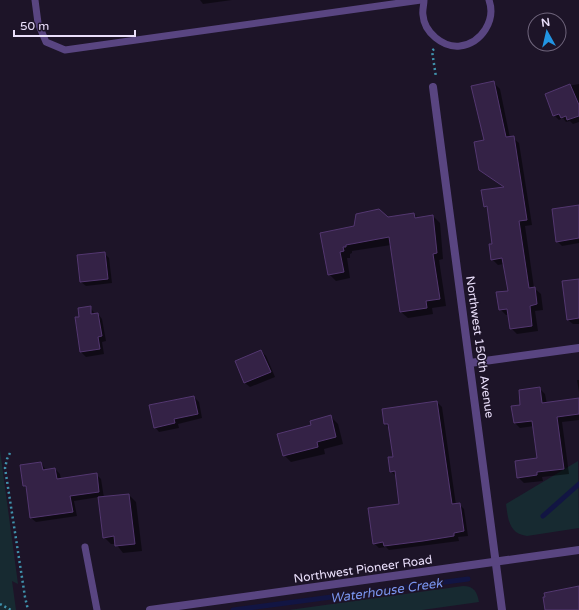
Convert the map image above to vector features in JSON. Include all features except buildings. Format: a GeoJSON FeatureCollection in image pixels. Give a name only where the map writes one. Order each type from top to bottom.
{"type":"FeatureCollection","features":[{"type":"Feature","properties":{"kind":"street","name":"Northwest 150th Avenue"},"geometry":{"type":"LineString","coordinates":[[433,87],[502,610]]}},
{"type":"Feature","properties":{"kind":"street"},"geometry":{"type":"LineString","coordinates":[[470,364],[579,348]]}},
{"type":"Feature","properties":{"kind":"street","name":"Northwest Pioneer Road"},"geometry":{"type":"LineString","coordinates":[[150,610],[579,550]]}},
{"type":"Feature","properties":{"kind":"lane"},"geometry":{"type":"LineString","coordinates":[[35,0],[38,23],[46,42],[65,50],[423,0],[423,16],[429,31],[441,42],[460,46],[478,39],[489,25],[492,8],[489,0]]}},
{"type":"Feature","properties":{"kind":"lane"},"geometry":{"type":"LineString","coordinates":[[85,547],[97,610]]}},
{"type":"Feature","properties":{"kind":"path"},"geometry":{"type":"LineString","coordinates":[[433,87],[437,87],[432,51],[441,42]]}},
{"type":"Feature","properties":{"kind":"path"},"geometry":{"type":"LineString","coordinates":[[10,453],[7,459],[6,468],[28,610]]}},
{"type":"Feature","properties":{"kind":"path"},"geometry":{"type":"LineString","coordinates":[[0,604],[11,610]]}},
{"type":"Feature","properties":{"kind":"shaded area"},"geometry":{"type":"Polygon","coordinates":[[[0,450],[18,584],[12,581],[16,610],[0,610],[0,450]]]}},
{"type":"Feature","properties":{"kind":"shaded area"},"geometry":{"type":"Polygon","coordinates":[[[578,461],[579,528],[527,536],[516,532],[510,525],[506,504],[578,461]]]}},
{"type":"Feature","properties":{"kind":"shaded area"},"geometry":{"type":"Polygon","coordinates":[[[463,586],[470,587],[474,590],[479,602],[422,610],[289,610],[463,586]]]}},
{"type":"Feature","properties":{"kind":"waterway","name":"Waterhouse Creek"},"geometry":{"type":"LineString","coordinates":[[543,516],[579,484]]}},
{"type":"Feature","properties":{"kind":"waterway","name":"Waterhouse Creek"},"geometry":{"type":"LineString","coordinates":[[233,610],[468,579]]}}]}
